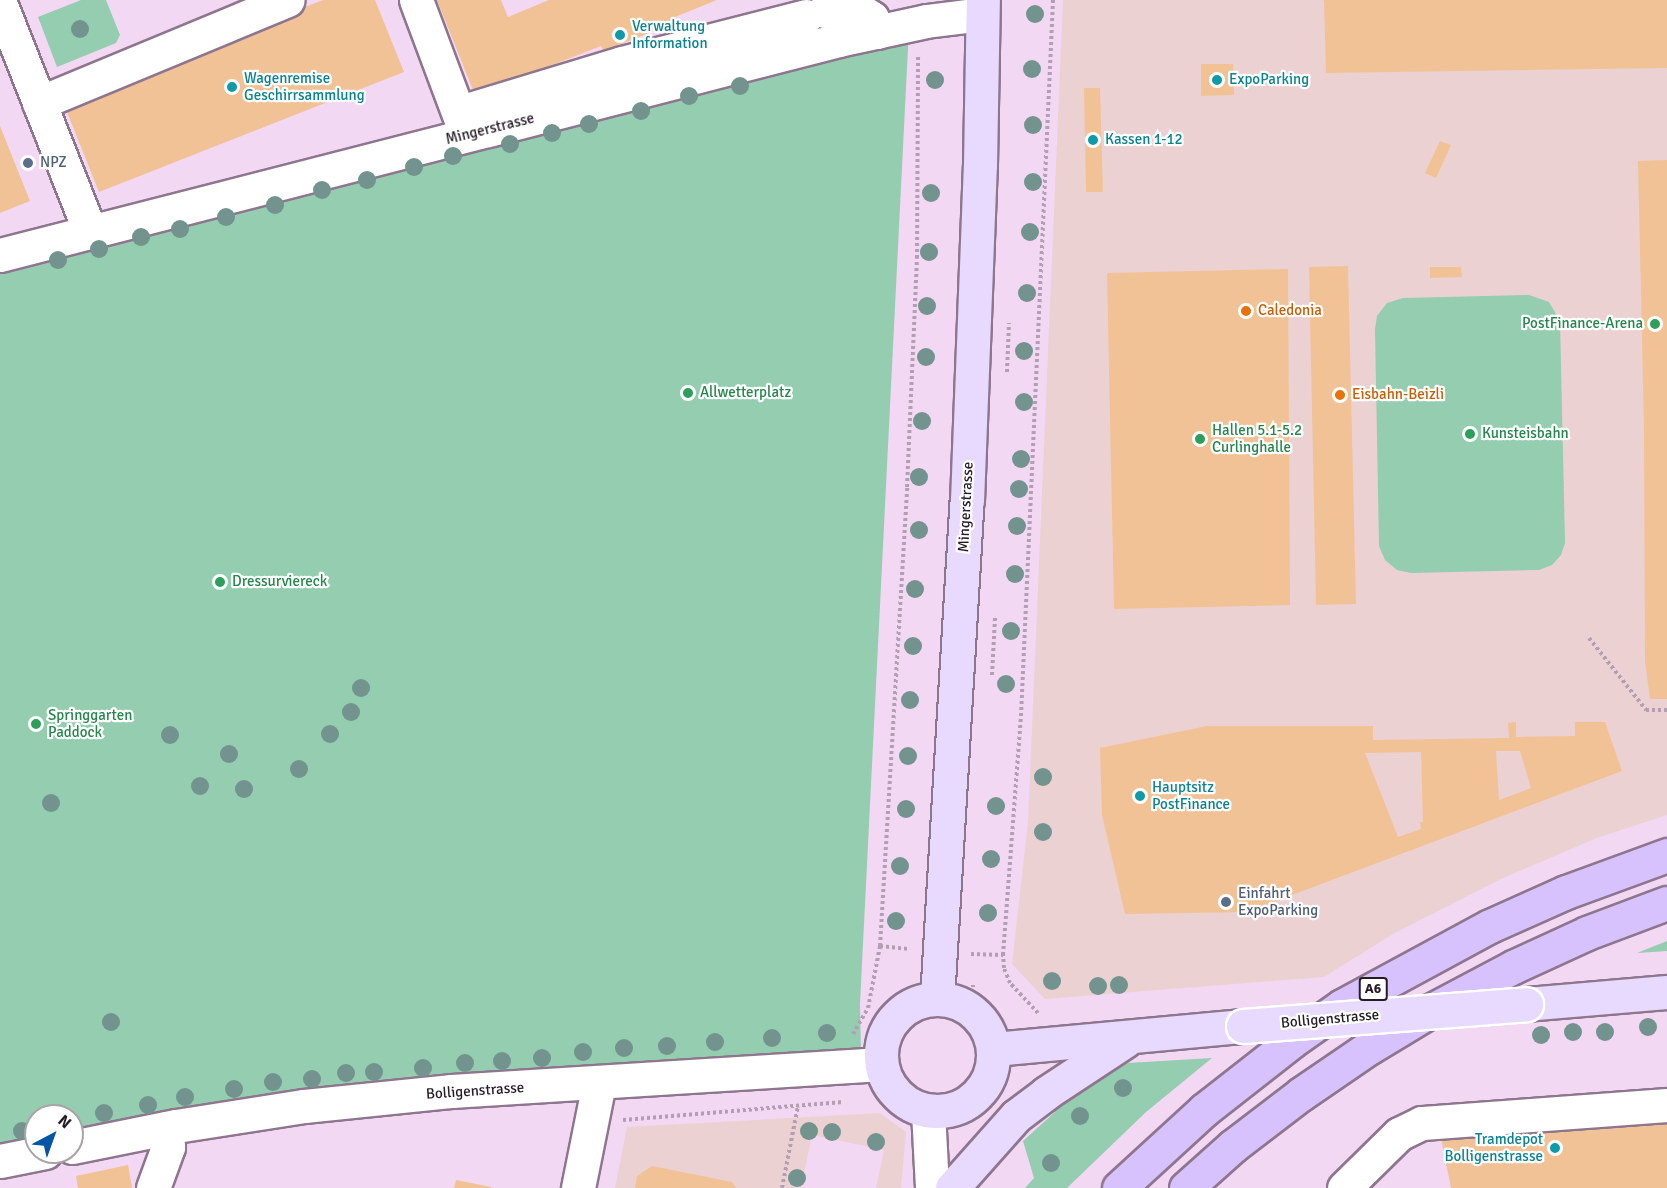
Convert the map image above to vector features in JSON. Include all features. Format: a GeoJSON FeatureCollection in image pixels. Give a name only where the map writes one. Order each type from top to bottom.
{"type":"FeatureCollection","features":[{"type":"Feature","properties":{"kind":"highway","name":"A6"},"geometry":{"type":"LineString","coordinates":[[1119,1188],[1204,1110],[1292,1041],[1342,1006],[1490,926],[1566,892],[1667,855]]}},
{"type":"Feature","properties":{"kind":"highway"},"geometry":{"type":"LineString","coordinates":[[1186,1188],[1233,1146],[1301,1094],[1380,1041],[1513,967],[1587,933],[1667,903]]}},
{"type":"Feature","properties":{"kind":"main road","name":"Mingerstrasse"},"geometry":{"type":"LineString","coordinates":[[937,999],[967,501],[980,165],[982,7]]}},
{"type":"Feature","properties":{"kind":"main road","name":"Bolligenstrasse"},"geometry":{"type":"LineString","coordinates":[[994,1050],[1243,1026],[1667,992]]}},
{"type":"Feature","properties":{"kind":"main road"},"geometry":{"type":"LineString","coordinates":[[937,999],[960,1004],[978,1016],[990,1035],[994,1050],[991,1074],[978,1095],[955,1109],[928,1111],[910,1104],[894,1091],[881,1064],[884,1039],[896,1016],[917,1002],[937,999]]}},
{"type":"Feature","properties":{"kind":"main road"},"geometry":{"type":"LineString","coordinates":[[952,1188],[1016,1116],[1046,1093],[1130,1038]]}},
{"type":"Feature","properties":{"kind":"street"},"geometry":{"type":"LineString","coordinates":[[12,0],[0,4],[90,232]]}},
{"type":"Feature","properties":{"kind":"street"},"geometry":{"type":"LineString","coordinates":[[39,103],[288,0]]}},
{"type":"Feature","properties":{"kind":"street"},"geometry":{"type":"LineString","coordinates":[[416,0],[463,124],[622,63],[843,6],[855,7],[872,18],[877,32]]}},
{"type":"Feature","properties":{"kind":"street","name":"Mingerstrasse"},"geometry":{"type":"LineString","coordinates":[[0,255],[90,232],[463,124],[982,7]]}},
{"type":"Feature","properties":{"kind":"street","name":"Bolligenstrasse"},"geometry":{"type":"LineString","coordinates":[[84,1145],[166,1128],[316,1105],[452,1091],[881,1064]]}},
{"type":"Feature","properties":{"kind":"street"},"geometry":{"type":"LineString","coordinates":[[578,1188],[598,1083]]}},
{"type":"Feature","properties":{"kind":"street"},"geometry":{"type":"LineString","coordinates":[[1344,1188],[1399,1134],[1422,1123],[1667,1105]]}},
{"type":"Feature","properties":{"kind":"street"},"geometry":{"type":"LineString","coordinates":[[928,1111],[932,1188]]}},
{"type":"Feature","properties":{"kind":"street"},"geometry":{"type":"LineString","coordinates":[[153,1188],[168,1147],[166,1128]]}},
{"type":"Feature","properties":{"kind":"street"},"geometry":{"type":"LineString","coordinates":[[0,1161],[24,1156]]}},
{"type":"Feature","properties":{"kind":"path"},"geometry":{"type":"LineString","coordinates":[[1039,1022],[1038,1011],[1020,996],[1010,983],[1004,968],[1003,955],[1021,716],[1053,0]]}},
{"type":"Feature","properties":{"kind":"path"},"geometry":{"type":"LineString","coordinates":[[850,1036],[858,1029],[868,1008],[880,946],[907,487],[917,269],[918,23]]}},
{"type":"Feature","properties":{"kind":"path"},"geometry":{"type":"LineString","coordinates":[[1589,638],[1646,710],[1667,710]]}},
{"type":"Feature","properties":{"kind":"path"},"geometry":{"type":"LineString","coordinates":[[589,1129],[607,1132],[617,1122],[626,1119],[848,1101]]}},
{"type":"Feature","properties":{"kind":"path"},"geometry":{"type":"LineString","coordinates":[[782,1188],[798,1106]]}},
{"type":"Feature","properties":{"kind":"shaded area"},"geometry":{"type":"Polygon","coordinates":[[[1063,0],[1667,0],[1667,815],[1597,838],[1501,879],[1393,934],[1324,977],[1045,999],[1012,964],[1028,821],[1063,0]]]}},
{"type":"Feature","properties":{"kind":"shaded area"},"geometry":{"type":"Polygon","coordinates":[[[880,1113],[906,1132],[901,1188],[876,1188],[884,1150],[812,1135],[801,1188],[615,1188],[627,1127],[880,1113]]]}},
{"type":"Feature","properties":{"kind":"green space"},"geometry":{"type":"Polygon","coordinates":[[[81,0],[106,0],[120,35],[116,43],[57,67],[38,17],[81,0]]]}},
{"type":"Feature","properties":{"kind":"green space"},"geometry":{"type":"Polygon","coordinates":[[[909,28],[860,1004],[861,1052],[451,1074],[302,1089],[173,1109],[84,1127],[84,1104],[24,1104],[24,1139],[0,1144],[0,258],[909,28]]]}},
{"type":"Feature","properties":{"kind":"green space","name":"Kunsteisbahn"},"geometry":{"type":"Polygon","coordinates":[[[1529,295],[1549,302],[1560,321],[1565,543],[1561,555],[1552,565],[1539,570],[1411,573],[1397,570],[1385,560],[1379,546],[1375,329],[1377,316],[1387,303],[1403,298],[1529,295]]]}},
{"type":"Feature","properties":{"kind":"green space"},"geometry":{"type":"Polygon","coordinates":[[[1667,941],[1667,951],[1637,953],[1667,941]]]}},
{"type":"Feature","properties":{"kind":"green space"},"geometry":{"type":"Polygon","coordinates":[[[1212,1058],[1146,1112],[1067,1188],[1025,1188],[1034,1178],[1023,1141],[1055,1112],[1054,1101],[1128,1063],[1212,1058]]]}},
{"type":"Feature","properties":{"kind":"building","name":"Wagenremise Geschirrsammlung"},"geometry":{"type":"Polygon","coordinates":[[[323,0],[375,0],[404,72],[99,192],[63,102],[323,0]]]}},
{"type":"Feature","properties":{"kind":"building"},"geometry":{"type":"Polygon","coordinates":[[[437,0],[501,0],[508,17],[549,0],[717,0],[670,19],[672,24],[603,51],[601,46],[475,95],[437,0]]]}},
{"type":"Feature","properties":{"kind":"building"},"geometry":{"type":"Polygon","coordinates":[[[1324,0],[1667,0],[1667,68],[1326,73],[1324,0]]]}},
{"type":"Feature","properties":{"kind":"building","name":"ExpoParking"},"geometry":{"type":"Polygon","coordinates":[[[1201,64],[1233,64],[1234,95],[1201,96],[1201,64]]]}},
{"type":"Feature","properties":{"kind":"building","name":"Kassen 1-12"},"geometry":{"type":"Polygon","coordinates":[[[1084,88],[1100,88],[1103,192],[1086,192],[1084,88]]]}},
{"type":"Feature","properties":{"kind":"building"},"geometry":{"type":"Polygon","coordinates":[[[0,126],[30,201],[0,213],[0,126]]]}},
{"type":"Feature","properties":{"kind":"building"},"geometry":{"type":"Polygon","coordinates":[[[1440,141],[1451,145],[1436,178],[1425,173],[1440,141]]]}},
{"type":"Feature","properties":{"kind":"building","name":"PostFinance-Arena"},"geometry":{"type":"Polygon","coordinates":[[[1667,160],[1667,699],[1650,699],[1645,661],[1644,430],[1638,161],[1667,160]]]}},
{"type":"Feature","properties":{"kind":"building"},"geometry":{"type":"Polygon","coordinates":[[[1348,266],[1356,604],[1316,605],[1309,267],[1348,266]]]}},
{"type":"Feature","properties":{"kind":"building"},"geometry":{"type":"Polygon","coordinates":[[[1430,267],[1461,267],[1462,277],[1430,278],[1430,267]]]}},
{"type":"Feature","properties":{"kind":"building","name":"Hallen 5.1-5.2 Curlinghalle"},"geometry":{"type":"Polygon","coordinates":[[[1288,269],[1290,605],[1114,609],[1107,273],[1288,269]]]}},
{"type":"Feature","properties":{"kind":"building"},"geometry":{"type":"Polygon","coordinates":[[[1516,722],[1516,737],[1575,736],[1575,722],[1605,722],[1622,771],[1247,912],[1125,914],[1102,815],[1100,748],[1207,726],[1373,726],[1373,740],[1509,738],[1508,723],[1516,722]],[[1496,751],[1499,800],[1531,788],[1520,751],[1496,751]],[[1421,752],[1365,753],[1398,837],[1421,829],[1420,822],[1423,822],[1421,752]]]}},
{"type":"Feature","properties":{"kind":"building","name":"Tramdepot Bolligenstrasse"},"geometry":{"type":"Polygon","coordinates":[[[1667,1120],[1667,1188],[1451,1188],[1441,1138],[1667,1120]]]}},
{"type":"Feature","properties":{"kind":"building"},"geometry":{"type":"Polygon","coordinates":[[[128,1165],[132,1188],[78,1188],[76,1176],[128,1165]]]}},
{"type":"Feature","properties":{"kind":"building"},"geometry":{"type":"Polygon","coordinates":[[[652,1166],[732,1182],[736,1188],[635,1188],[637,1176],[652,1166]]]}},
{"type":"Feature","properties":{"kind":"building"},"geometry":{"type":"Polygon","coordinates":[[[456,1180],[491,1187],[491,1188],[454,1188],[456,1180]]]}},
{"type":"Feature","properties":{"kind":"place","name":"Verwaltung Information"},"geometry":{"type":"Point","coordinates":[620,35]}},
{"type":"Feature","properties":{"kind":"place","name":"ExpoParking"},"geometry":{"type":"Point","coordinates":[1217,80]}},
{"type":"Feature","properties":{"kind":"place","name":"Wagenremise Geschirrsammlung"},"geometry":{"type":"Point","coordinates":[232,87]}},
{"type":"Feature","properties":{"kind":"place","name":"Kassen 1-12"},"geometry":{"type":"Point","coordinates":[1093,140]}},
{"type":"Feature","properties":{"kind":"place","name":"NPZ"},"geometry":{"type":"Point","coordinates":[28,163]}},
{"type":"Feature","properties":{"kind":"place","name":"Caledonia"},"geometry":{"type":"Point","coordinates":[1246,311]}},
{"type":"Feature","properties":{"kind":"place","name":"PostFinance-Arena"},"geometry":{"type":"Point","coordinates":[1655,324]}},
{"type":"Feature","properties":{"kind":"place","name":"Allwetterplatz"},"geometry":{"type":"Point","coordinates":[688,393]}},
{"type":"Feature","properties":{"kind":"place","name":"Eisbahn-Beizli"},"geometry":{"type":"Point","coordinates":[1340,395]}},
{"type":"Feature","properties":{"kind":"place","name":"Kunsteisbahn"},"geometry":{"type":"Point","coordinates":[1470,434]}},
{"type":"Feature","properties":{"kind":"place","name":"Hallen 5.1-5.2 Curlinghalle"},"geometry":{"type":"Point","coordinates":[1200,439]}},
{"type":"Feature","properties":{"kind":"place","name":"Dressurviereck"},"geometry":{"type":"Point","coordinates":[220,582]}},
{"type":"Feature","properties":{"kind":"place","name":"Springgarten Paddock"},"geometry":{"type":"Point","coordinates":[36,724]}},
{"type":"Feature","properties":{"kind":"place","name":"Hauptsitz PostFinance"},"geometry":{"type":"Point","coordinates":[1140,796]}},
{"type":"Feature","properties":{"kind":"place","name":"Einfahrt ExpoParking"},"geometry":{"type":"Point","coordinates":[1226,902]}},
{"type":"Feature","properties":{"kind":"place","name":"Tramdepot Bolligenstrasse"},"geometry":{"type":"Point","coordinates":[1555,1148]}}]}
